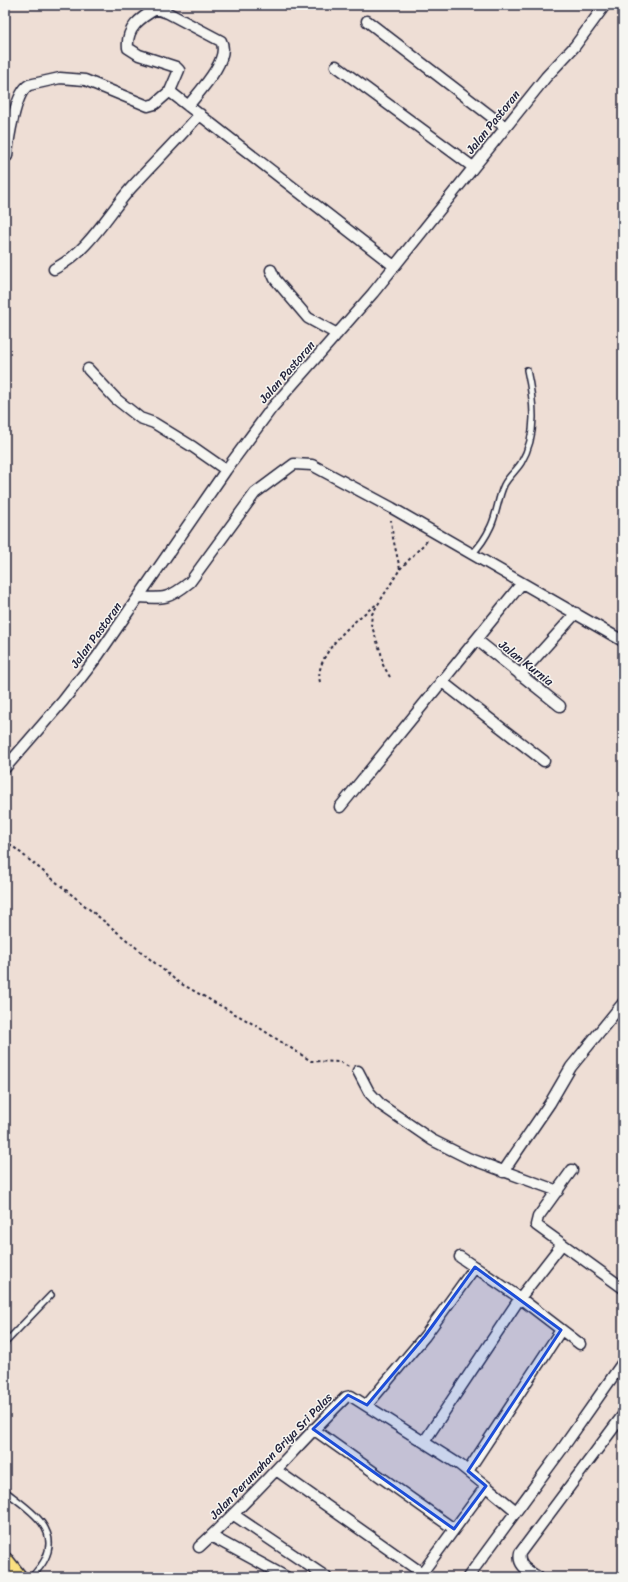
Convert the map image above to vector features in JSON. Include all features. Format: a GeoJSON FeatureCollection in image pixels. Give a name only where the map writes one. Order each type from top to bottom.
{"type":"FeatureCollection","features":[{"type":"Feature","properties":{"kind":"highway"},"geometry":{"type":"LineString","coordinates":[[5,1562],[18,1577]]}},
{"type":"Feature","properties":{"kind":"street","name":"Jalan Pastoran"},"geometry":{"type":"LineString","coordinates":[[5,768],[63,701],[97,657],[226,470],[271,409],[394,266],[546,77],[575,46],[606,5]]}},
{"type":"Feature","properties":{"kind":"street"},"geometry":{"type":"LineString","coordinates":[[7,156],[9,136],[20,97],[29,85],[60,78],[85,80],[148,106],[155,104],[170,91],[179,70],[176,67],[139,55],[128,48],[127,40],[131,30],[142,16],[156,9],[168,12],[221,41],[223,45],[220,60],[211,77],[188,106]]}},
{"type":"Feature","properties":{"kind":"street"},"geometry":{"type":"LineString","coordinates":[[366,21],[506,127]]}},
{"type":"Feature","properties":{"kind":"street"},"geometry":{"type":"LineString","coordinates":[[336,66],[473,167]]}},
{"type":"Feature","properties":{"kind":"street"},"geometry":{"type":"LineString","coordinates":[[170,91],[394,266]]}},
{"type":"Feature","properties":{"kind":"street"},"geometry":{"type":"LineString","coordinates":[[54,269],[66,263],[81,248],[115,209],[130,188],[200,114]]}},
{"type":"Feature","properties":{"kind":"street"},"geometry":{"type":"LineString","coordinates":[[271,270],[275,280],[308,318],[337,334]]}},
{"type":"Feature","properties":{"kind":"street"},"geometry":{"type":"LineString","coordinates":[[88,369],[116,399],[140,418],[154,423],[174,435],[226,470]]}},
{"type":"Feature","properties":{"kind":"street"},"geometry":{"type":"LineString","coordinates":[[139,597],[163,599],[184,586],[255,493],[294,464],[312,465],[392,508],[623,641]]}},
{"type":"Feature","properties":{"kind":"street"},"geometry":{"type":"LineString","coordinates":[[340,807],[522,583]]}},
{"type":"Feature","properties":{"kind":"street"},"geometry":{"type":"LineString","coordinates":[[520,675],[576,613]]}},
{"type":"Feature","properties":{"kind":"street","name":"Jalan Kurnia"},"geometry":{"type":"LineString","coordinates":[[477,640],[560,706]]}},
{"type":"Feature","properties":{"kind":"street"},"geometry":{"type":"LineString","coordinates":[[442,681],[544,761]]}},
{"type":"Feature","properties":{"kind":"street"},"geometry":{"type":"LineString","coordinates":[[503,1172],[550,1104],[571,1067],[623,1003]]}},
{"type":"Feature","properties":{"kind":"street"},"geometry":{"type":"LineString","coordinates":[[358,1071],[369,1092],[382,1105],[432,1140],[468,1158],[503,1172],[558,1190]]}},
{"type":"Feature","properties":{"kind":"street"},"geometry":{"type":"LineString","coordinates":[[572,1170],[538,1218],[536,1225],[623,1288]]}},
{"type":"Feature","properties":{"kind":"street"},"geometry":{"type":"LineString","coordinates":[[424,1442],[520,1298],[562,1244]]}},
{"type":"Feature","properties":{"kind":"street"},"geometry":{"type":"LineString","coordinates":[[460,1257],[520,1298],[580,1344]]}},
{"type":"Feature","properties":{"kind":"street"},"geometry":{"type":"LineString","coordinates":[[475,1268],[425,1336],[367,1405],[468,1471],[516,1511]]}},
{"type":"Feature","properties":{"kind":"street"},"geometry":{"type":"LineString","coordinates":[[468,1471],[561,1330]]}},
{"type":"Feature","properties":{"kind":"street"},"geometry":{"type":"LineString","coordinates":[[468,1577],[562,1449],[623,1362]]}},
{"type":"Feature","properties":{"kind":"street","name":"Jalan Perumahan Griya Sri Palas"},"geometry":{"type":"LineString","coordinates":[[199,1547],[234,1515],[313,1429],[346,1397],[351,1396],[367,1405]]}},
{"type":"Feature","properties":{"kind":"street"},"geometry":{"type":"LineString","coordinates":[[538,1577],[521,1564],[519,1559],[520,1553],[623,1415]]}},
{"type":"Feature","properties":{"kind":"street"},"geometry":{"type":"LineString","coordinates":[[313,1429],[454,1529]]}},
{"type":"Feature","properties":{"kind":"street"},"geometry":{"type":"LineString","coordinates":[[276,1470],[421,1575],[486,1486]]}},
{"type":"Feature","properties":{"kind":"street"},"geometry":{"type":"LineString","coordinates":[[234,1515],[326,1577]]}},
{"type":"Feature","properties":{"kind":"street","name":"Jalan Perumahan Griya Sri Palas"},"geometry":{"type":"LineString","coordinates":[[212,1536],[286,1577]]}},
{"type":"Feature","properties":{"kind":"lane"},"geometry":{"type":"LineString","coordinates":[[472,554],[486,536],[492,525],[505,484],[521,463],[527,450],[534,423],[534,400],[527,370]]}},
{"type":"Feature","properties":{"kind":"lane"},"geometry":{"type":"LineString","coordinates":[[5,1343],[51,1294]]}},
{"type":"Feature","properties":{"kind":"lane"},"geometry":{"type":"LineString","coordinates":[[5,1492],[25,1506],[43,1523],[50,1539],[45,1559],[32,1577]]}},
{"type":"Feature","properties":{"kind":"path"},"geometry":{"type":"LineString","coordinates":[[392,508],[391,527],[400,569]]}},
{"type":"Feature","properties":{"kind":"path"},"geometry":{"type":"LineString","coordinates":[[390,677],[383,664],[381,653],[371,624],[372,614],[400,569],[425,545],[433,532]]}},
{"type":"Feature","properties":{"kind":"path"},"geometry":{"type":"LineString","coordinates":[[320,682],[320,664],[329,648],[359,617],[378,603]]}},
{"type":"Feature","properties":{"kind":"path"},"geometry":{"type":"LineString","coordinates":[[5,840],[178,982],[255,1025],[311,1061],[340,1062],[358,1071]]}},
{"type":"Feature","properties":{"kind":"highlighted area"},"geometry":{"type":"Polygon","coordinates":[[[475,1267],[561,1330],[468,1471],[486,1486],[454,1529],[313,1429],[348,1395],[367,1405],[425,1336],[475,1267]]]}}]}
